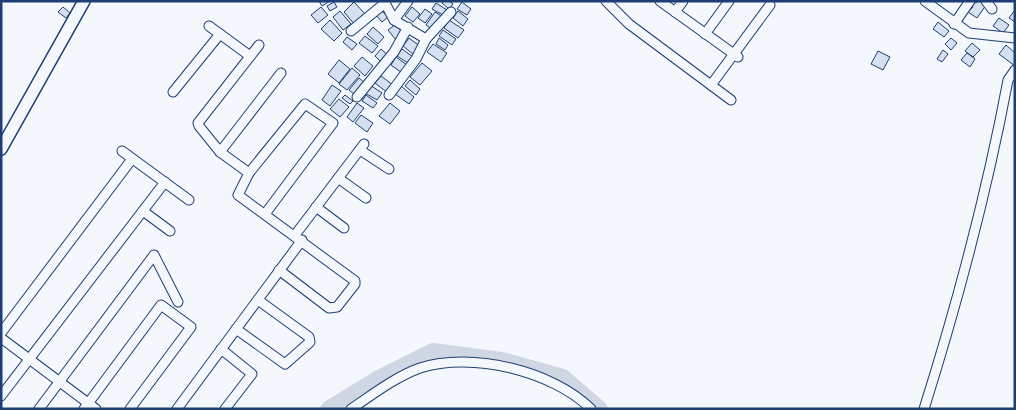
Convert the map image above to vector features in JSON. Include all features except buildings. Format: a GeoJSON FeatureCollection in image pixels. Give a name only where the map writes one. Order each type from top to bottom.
{"type":"FeatureCollection","features":[{"type":"Feature","properties":{"kind":"street"},"geometry":{"type":"LineString","coordinates":[[1,149],[84,1]]}},
{"type":"Feature","properties":{"kind":"street"},"geometry":{"type":"LineString","coordinates":[[394,20],[408,1]]}},
{"type":"Feature","properties":{"kind":"street"},"geometry":{"type":"LineString","coordinates":[[606,1],[629,24],[731,100]]}},
{"type":"Feature","properties":{"kind":"street"},"geometry":{"type":"LineString","coordinates":[[660,1],[736,56]]}},
{"type":"Feature","properties":{"kind":"street"},"geometry":{"type":"LineString","coordinates":[[675,12],[683,1]]}},
{"type":"Feature","properties":{"kind":"street"},"geometry":{"type":"LineString","coordinates":[[705,34],[729,1]]}},
{"type":"Feature","properties":{"kind":"street"},"geometry":{"type":"LineString","coordinates":[[925,1],[968,33],[1015,38]]}},
{"type":"Feature","properties":{"kind":"street"},"geometry":{"type":"LineString","coordinates":[[954,24],[970,1]]}},
{"type":"Feature","properties":{"kind":"street"},"geometry":{"type":"LineString","coordinates":[[986,1],[992,9]]}},
{"type":"Feature","properties":{"kind":"street"},"geometry":{"type":"LineString","coordinates":[[351,31],[384,2],[394,20],[426,38]]}},
{"type":"Feature","properties":{"kind":"street"},"geometry":{"type":"LineString","coordinates":[[712,85],[736,56],[770,5]]}},
{"type":"Feature","properties":{"kind":"street"},"geometry":{"type":"LineString","coordinates":[[389,95],[416,59],[426,38],[451,12]]}},
{"type":"Feature","properties":{"kind":"street"},"geometry":{"type":"LineString","coordinates":[[209,26],[250,56]]}},
{"type":"Feature","properties":{"kind":"street"},"geometry":{"type":"LineString","coordinates":[[357,96],[394,52],[408,27]]}},
{"type":"Feature","properties":{"kind":"street"},"geometry":{"type":"LineString","coordinates":[[173,92],[220,34]]}},
{"type":"Feature","properties":{"kind":"street"},"geometry":{"type":"LineString","coordinates":[[249,173],[220,152],[198,123],[259,45]]}},
{"type":"Feature","properties":{"kind":"street"},"geometry":{"type":"LineString","coordinates":[[924,409],[952,321],[990,167],[1008,80],[1015,70]]}},
{"type":"Feature","properties":{"kind":"street"},"geometry":{"type":"LineString","coordinates":[[220,152],[281,73]]}},
{"type":"Feature","properties":{"kind":"street"},"geometry":{"type":"LineString","coordinates":[[265,214],[333,123],[305,104],[249,173],[238,195],[355,281],[355,284],[337,307],[329,308],[280,270]]}},
{"type":"Feature","properties":{"kind":"street"},"geometry":{"type":"LineString","coordinates":[[177,409],[280,270],[316,207],[362,147],[389,169]]}},
{"type":"Feature","properties":{"kind":"street"},"geometry":{"type":"LineString","coordinates":[[122,151],[189,200]]}},
{"type":"Feature","properties":{"kind":"street"},"geometry":{"type":"LineString","coordinates":[[1,333],[132,159]]}},
{"type":"Feature","properties":{"kind":"street"},"geometry":{"type":"LineString","coordinates":[[338,178],[366,198]]}},
{"type":"Feature","properties":{"kind":"street"},"geometry":{"type":"LineString","coordinates":[[1,396],[165,182]]}},
{"type":"Feature","properties":{"kind":"street"},"geometry":{"type":"LineString","coordinates":[[316,207],[344,228]]}},
{"type":"Feature","properties":{"kind":"street"},"geometry":{"type":"LineString","coordinates":[[143,211],[170,231]]}},
{"type":"Feature","properties":{"kind":"street"},"geometry":{"type":"LineString","coordinates":[[39,409],[154,255],[178,302]]}},
{"type":"Feature","properties":{"kind":"street"},"geometry":{"type":"LineString","coordinates":[[236,328],[285,364],[310,342],[309,336],[258,300]]}},
{"type":"Feature","properties":{"kind":"street"},"geometry":{"type":"LineString","coordinates":[[86,406],[161,305],[191,327],[130,409]]}},
{"type":"Feature","properties":{"kind":"street"},"geometry":{"type":"LineString","coordinates":[[1,338],[59,381],[86,406],[96,409]]}},
{"type":"Feature","properties":{"kind":"street"},"geometry":{"type":"LineString","coordinates":[[221,349],[252,374],[225,409]]}},
{"type":"Feature","properties":{"kind":"street"},"geometry":{"type":"LineString","coordinates":[[351,409],[418,369],[454,362],[493,365],[544,378],[570,391],[591,409]]}},
{"type":"Feature","properties":{"kind":"waterway"},"geometry":{"type":"LineString","coordinates":[[328,409],[377,379],[433,351],[502,360],[563,377],[600,409]]}}]}
